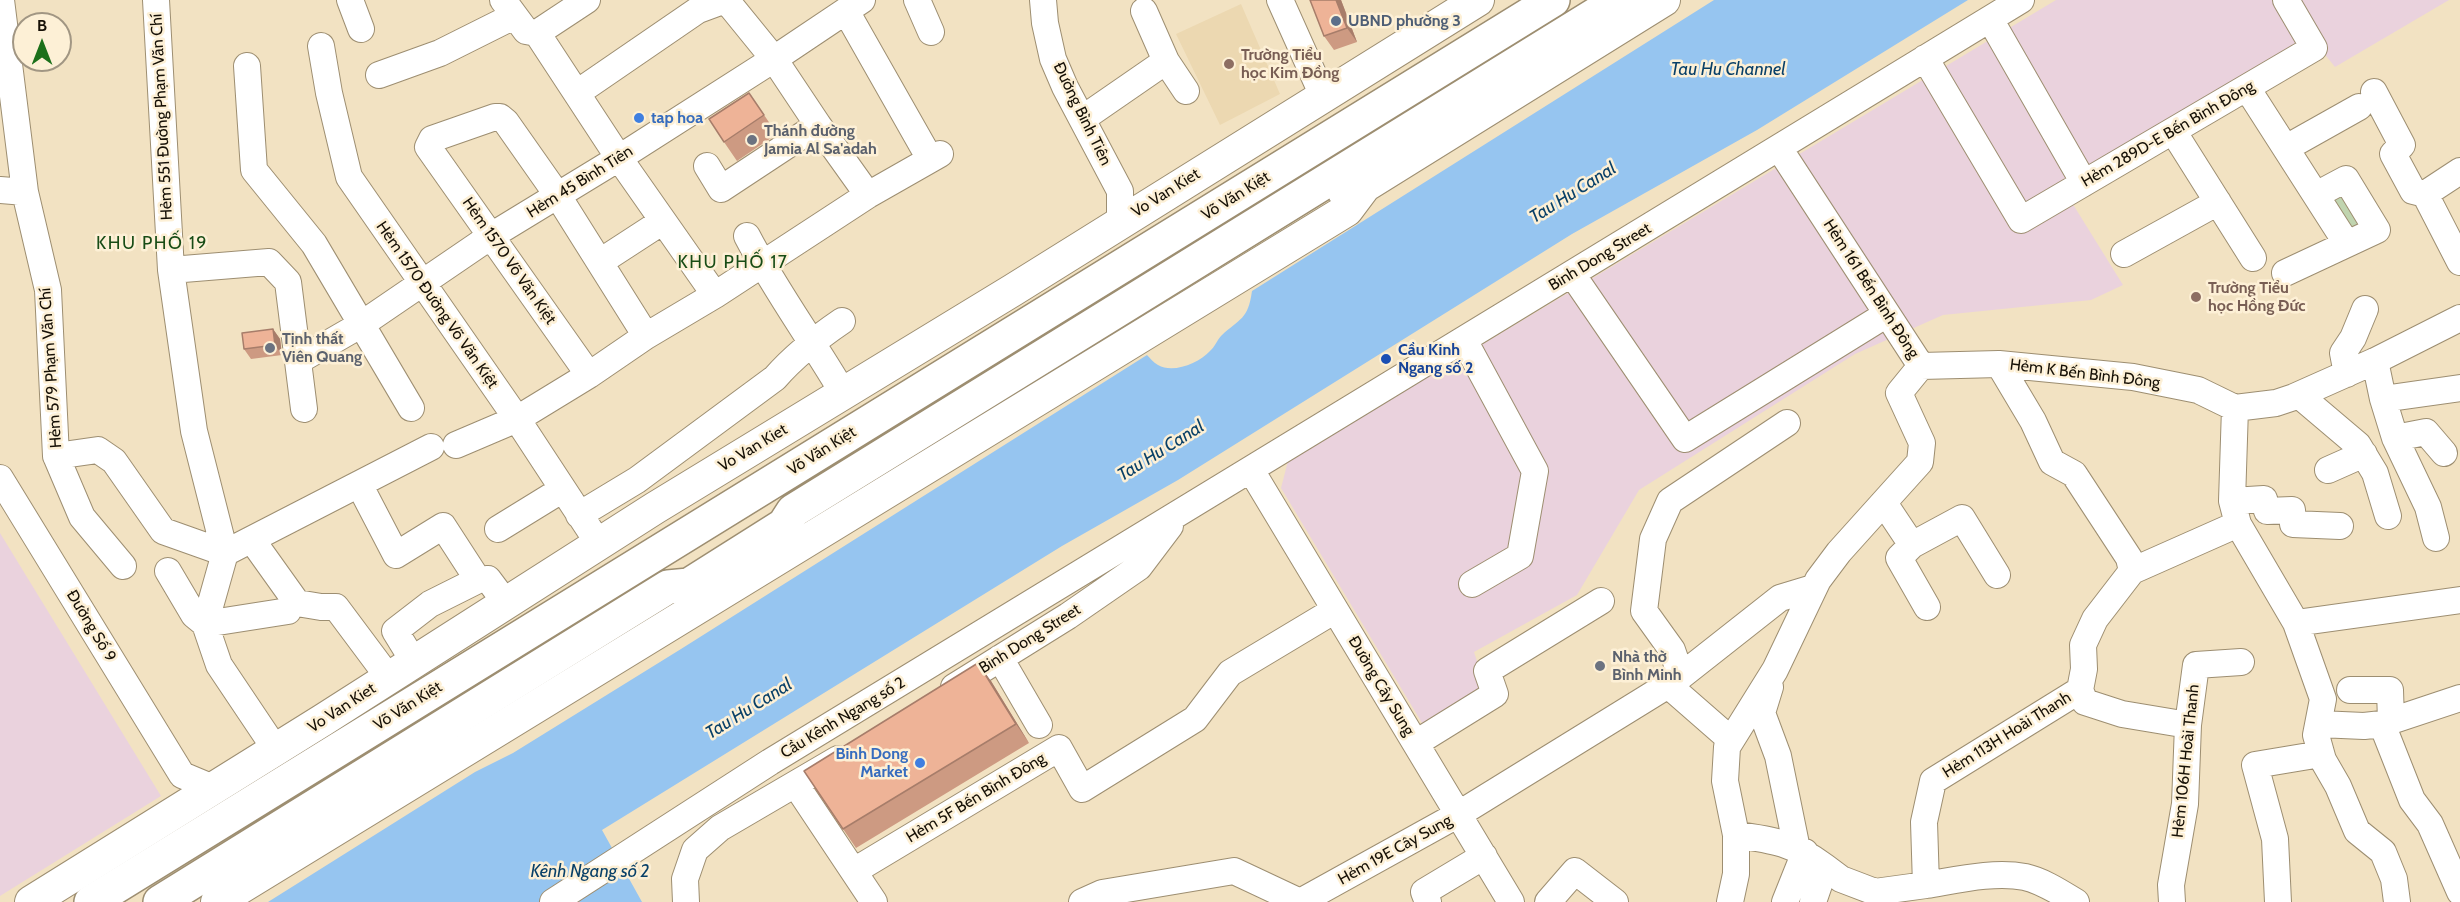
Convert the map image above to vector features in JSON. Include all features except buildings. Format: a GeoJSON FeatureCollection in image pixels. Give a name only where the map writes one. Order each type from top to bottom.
{"type":"FeatureCollection","features":[{"type":"Feature","properties":{"kind":"highway","name":"Võ Văn Kiệt"},"geometry":{"type":"LineString","coordinates":[[91,902],[1553,0]]}},
{"type":"Feature","properties":{"kind":"highway"},"geometry":{"type":"LineString","coordinates":[[160,902],[668,587],[689,585],[784,525],[793,511],[1619,0]]}},
{"type":"Feature","properties":{"kind":"main road","name":"Vo Van Kiet"},"geometry":{"type":"LineString","coordinates":[[31,902],[276,750],[599,544],[1478,0]]}},
{"type":"Feature","properties":{"kind":"main road"},"geometry":{"type":"LineString","coordinates":[[784,525],[800,523],[1337,194],[1365,186],[1664,0]]}},
{"type":"Feature","properties":{"kind":"main road"},"geometry":{"type":"LineString","coordinates":[[217,902],[1347,210],[1365,186]]}},
{"type":"Feature","properties":{"kind":"main road"},"geometry":{"type":"LineString","coordinates":[[191,902],[674,603],[689,585]]}},
{"type":"Feature","properties":{"kind":"street","name":"Hẻm 579 Phạm Văn Chí"},"geometry":{"type":"LineString","coordinates":[[2,0],[26,192],[48,290],[56,456],[98,450],[114,461],[163,531],[225,553]]}},
{"type":"Feature","properties":{"kind":"street","name":"Hẻm 551 Đường Phạm Văn Chí"},"geometry":{"type":"LineString","coordinates":[[156,0],[171,270],[194,431],[225,553]]}},
{"type":"Feature","properties":{"kind":"street"},"geometry":{"type":"LineString","coordinates":[[350,0],[361,29]]}},
{"type":"Feature","properties":{"kind":"street"},"geometry":{"type":"LineString","coordinates":[[379,75],[440,53],[509,8],[526,31],[537,33],[587,0]]}},
{"type":"Feature","properties":{"kind":"street"},"geometry":{"type":"LineString","coordinates":[[577,93],[696,5],[726,0],[774,59],[868,195]]}},
{"type":"Feature","properties":{"kind":"street"},"geometry":{"type":"LineString","coordinates":[[917,0],[931,32]]}},
{"type":"Feature","properties":{"kind":"street","name":"Đường Bình Tiên"},"geometry":{"type":"LineString","coordinates":[[1044,0],[1053,59],[1065,87],[1120,191],[1120,222]]}},
{"type":"Feature","properties":{"kind":"street"},"geometry":{"type":"LineString","coordinates":[[1280,0],[1323,96]]}},
{"type":"Feature","properties":{"kind":"street","name":"Binh Dong Street"},"geometry":{"type":"LineString","coordinates":[[1137,539],[2021,0]]}},
{"type":"Feature","properties":{"kind":"street","name":"Hẻm 289D-E Bến Bình Đông"},"geometry":{"type":"LineString","coordinates":[[1925,58],[2021,220],[2314,48],[2286,0]]}},
{"type":"Feature","properties":{"kind":"street"},"geometry":{"type":"LineString","coordinates":[[205,624],[225,553],[359,484],[443,446],[517,419],[589,375],[646,336],[715,295],[868,195],[935,156],[854,5]]}},
{"type":"Feature","properties":{"kind":"street","name":"Hẻm 45 Bình Tiên"},"geometry":{"type":"LineString","coordinates":[[298,361],[362,324],[491,236],[619,158],[854,5]]}},
{"type":"Feature","properties":{"kind":"street"},"geometry":{"type":"LineString","coordinates":[[1144,11],[1166,61],[1186,91]]}},
{"type":"Feature","properties":{"kind":"street"},"geometry":{"type":"LineString","coordinates":[[1990,19],[2084,183]]}},
{"type":"Feature","properties":{"kind":"street"},"geometry":{"type":"LineString","coordinates":[[537,33],[619,158],[715,295]]}},
{"type":"Feature","properties":{"kind":"street","name":"Hẻm 1570 Đường Võ Văn Kiệt"},"geometry":{"type":"LineString","coordinates":[[321,46],[329,93],[349,177],[517,419],[599,544]]}},
{"type":"Feature","properties":{"kind":"street"},"geometry":{"type":"LineString","coordinates":[[1082,119],[1166,61]]}},
{"type":"Feature","properties":{"kind":"street"},"geometry":{"type":"LineString","coordinates":[[246,66],[254,170],[314,244],[411,408]]}},
{"type":"Feature","properties":{"kind":"street"},"geometry":{"type":"LineString","coordinates":[[2247,88],[2347,244]]}},
{"type":"Feature","properties":{"kind":"street"},"geometry":{"type":"LineString","coordinates":[[2286,148],[2366,100],[2402,145],[2392,154],[2413,191],[2425,194],[2460,171]]}},
{"type":"Feature","properties":{"kind":"street","name":"Hẻm 1570 Võ Văn Kiệt"},"geometry":{"type":"LineString","coordinates":[[558,196],[506,122],[500,117],[432,139],[428,147],[589,375]]}},
{"type":"Feature","properties":{"kind":"street"},"geometry":{"type":"LineString","coordinates":[[706,166],[721,189],[818,125]]}},
{"type":"Feature","properties":{"kind":"street"},"geometry":{"type":"LineString","coordinates":[[2173,131],[2253,258]]}},
{"type":"Feature","properties":{"kind":"street","name":"Hẻm 161 Bến Bình Đông"},"geometry":{"type":"LineString","coordinates":[[1779,148],[1921,366],[1999,364]]}},
{"type":"Feature","properties":{"kind":"street"},"geometry":{"type":"LineString","coordinates":[[2285,273],[2378,230],[2346,178],[2316,195]]}},
{"type":"Feature","properties":{"kind":"street"},"geometry":{"type":"LineString","coordinates":[[0,190],[26,192]]}},
{"type":"Feature","properties":{"kind":"street"},"geometry":{"type":"LineString","coordinates":[[1120,191],[1155,200]]}},
{"type":"Feature","properties":{"kind":"street"},"geometry":{"type":"LineString","coordinates":[[2425,194],[2460,262]]}},
{"type":"Feature","properties":{"kind":"street"},"geometry":{"type":"LineString","coordinates":[[558,196],[646,336]]}},
{"type":"Feature","properties":{"kind":"street"},"geometry":{"type":"LineString","coordinates":[[2124,254],[2218,202]]}},
{"type":"Feature","properties":{"kind":"street"},"geometry":{"type":"LineString","coordinates":[[600,262],[663,220]]}},
{"type":"Feature","properties":{"kind":"street"},"geometry":{"type":"LineString","coordinates":[[747,236],[762,264],[813,341],[843,393]]}},
{"type":"Feature","properties":{"kind":"street"},"geometry":{"type":"LineString","coordinates":[[171,270],[269,262],[288,282],[304,409]]}},
{"type":"Feature","properties":{"kind":"street"},"geometry":{"type":"LineString","coordinates":[[1572,274],[1685,439],[1887,314]]}},
{"type":"Feature","properties":{"kind":"street"},"geometry":{"type":"LineString","coordinates":[[2347,374],[2343,353],[2353,338],[2365,309]]}},
{"type":"Feature","properties":{"kind":"street"},"geometry":{"type":"LineString","coordinates":[[2397,902],[2394,879],[2383,852],[2357,831],[2321,754],[2316,735],[2323,699],[2296,623],[2235,512],[2235,408],[2276,403],[2300,395],[2375,361],[2460,318]]}},
{"type":"Feature","properties":{"kind":"street"},"geometry":{"type":"LineString","coordinates":[[579,515],[637,480],[775,378],[788,362],[842,321]]}},
{"type":"Feature","properties":{"kind":"street"},"geometry":{"type":"LineString","coordinates":[[1464,340],[1535,471],[1520,556],[1472,584]]}},
{"type":"Feature","properties":{"kind":"street"},"geometry":{"type":"LineString","coordinates":[[2375,361],[2383,399],[2395,438],[2428,507],[2436,538]]}},
{"type":"Feature","properties":{"kind":"street","name":"Hẻm K Bến Bình Đông"},"geometry":{"type":"LineString","coordinates":[[1999,364],[2133,377],[2198,390],[2235,408]]}},
{"type":"Feature","properties":{"kind":"street","name":"Hẻm K Bến Bình Đông"},"geometry":{"type":"LineString","coordinates":[[1999,364],[2033,422],[2052,462],[2074,474],[2129,558],[2133,571]]}},
{"type":"Feature","properties":{"kind":"street"},"geometry":{"type":"LineString","coordinates":[[1730,902],[1736,874],[1736,836],[1725,781],[1726,747],[1775,670],[1813,588],[1839,552],[1920,462],[1922,443],[1899,393],[1921,366]]}},
{"type":"Feature","properties":{"kind":"street"},"geometry":{"type":"LineString","coordinates":[[2383,399],[2460,388]]}},
{"type":"Feature","properties":{"kind":"street"},"geometry":{"type":"LineString","coordinates":[[2300,395],[2358,445],[2375,473],[2388,516]]}},
{"type":"Feature","properties":{"kind":"street"},"geometry":{"type":"LineString","coordinates":[[1731,740],[1675,681],[1672,650],[1644,611],[1653,539],[1670,501],[1787,423]]}},
{"type":"Feature","properties":{"kind":"street"},"geometry":{"type":"LineString","coordinates":[[2395,438],[2427,432],[2444,453]]}},
{"type":"Feature","properties":{"kind":"street"},"geometry":{"type":"LineString","coordinates":[[2328,470],[2364,454]]}},
{"type":"Feature","properties":{"kind":"street"},"geometry":{"type":"LineString","coordinates":[[56,456],[82,517],[123,566]]}},
{"type":"Feature","properties":{"kind":"street","name":"Đường Cây Sung"},"geometry":{"type":"LineString","coordinates":[[1251,470],[1511,902]]}},
{"type":"Feature","properties":{"kind":"street","name":"Đường Số 9"},"geometry":{"type":"LineString","coordinates":[[0,478],[182,775]]}},
{"type":"Feature","properties":{"kind":"street"},"geometry":{"type":"LineString","coordinates":[[359,484],[396,555],[443,526],[478,580]]}},
{"type":"Feature","properties":{"kind":"street"},"geometry":{"type":"LineString","coordinates":[[498,529],[562,489]]}},
{"type":"Feature","properties":{"kind":"street"},"geometry":{"type":"LineString","coordinates":[[2080,690],[2084,669],[2083,645],[2095,619],[2133,571],[2235,512],[2264,499],[2267,511],[2292,510],[2294,524],[2340,526]]}},
{"type":"Feature","properties":{"kind":"street"},"geometry":{"type":"LineString","coordinates":[[1884,503],[1912,546]]}},
{"type":"Feature","properties":{"kind":"street","name":"Binh Dong Street"},"geometry":{"type":"LineString","coordinates":[[936,698],[1068,616],[1139,567],[1178,514]]}},
{"type":"Feature","properties":{"kind":"street"},"geometry":{"type":"LineString","coordinates":[[1928,607],[1899,558],[1912,546],[1962,518],[1997,575]]}},
{"type":"Feature","properties":{"kind":"street","name":"Cầu Kênh Ngang số 2"},"geometry":{"type":"LineString","coordinates":[[553,902],[770,762],[1137,539]]}},
{"type":"Feature","properties":{"kind":"street"},"geometry":{"type":"LineString","coordinates":[[252,540],[297,603],[336,607],[402,670]]}},
{"type":"Feature","properties":{"kind":"street"},"geometry":{"type":"LineString","coordinates":[[168,571],[194,615],[205,624],[219,665],[276,750]]}},
{"type":"Feature","properties":{"kind":"street"},"geometry":{"type":"LineString","coordinates":[[402,670],[395,631],[430,604],[478,580],[488,579],[506,603]]}},
{"type":"Feature","properties":{"kind":"street","name":"Hẻm 19E Cây Sung"},"geometry":{"type":"LineString","coordinates":[[1300,902],[1459,814],[1675,681],[1780,598],[1813,588]]}},
{"type":"Feature","properties":{"kind":"street"},"geometry":{"type":"LineString","coordinates":[[2296,623],[2460,600]]}},
{"type":"Feature","properties":{"kind":"street"},"geometry":{"type":"LineString","coordinates":[[1416,743],[1495,694],[1487,671],[1601,602]]}},
{"type":"Feature","properties":{"kind":"street","name":"Hẻm 5F Bến Bình Đông"},"geometry":{"type":"LineString","coordinates":[[854,871],[1059,748],[1082,789],[1196,719],[1230,673],[1335,610]]}},
{"type":"Feature","properties":{"kind":"street"},"geometry":{"type":"LineString","coordinates":[[205,624],[288,611]]}},
{"type":"Feature","properties":{"kind":"street"},"geometry":{"type":"LineString","coordinates":[[1000,658],[1039,725]]}},
{"type":"Feature","properties":{"kind":"street","name":"Hẻm 106H Hoài Thanh"},"geometry":{"type":"LineString","coordinates":[[2172,902],[2171,885],[2185,804],[2188,725],[2196,665],[2241,662]]}},
{"type":"Feature","properties":{"kind":"street"},"geometry":{"type":"LineString","coordinates":[[1775,670],[1762,713],[1778,756],[1801,850],[1785,902]]}},
{"type":"Feature","properties":{"kind":"street","name":"Hẻm 113H Hoài Thanh"},"geometry":{"type":"LineString","coordinates":[[1914,891],[1924,822],[1934,781],[2080,690],[2085,702],[2122,714],[2188,725]]}},
{"type":"Feature","properties":{"kind":"street"},"geometry":{"type":"LineString","coordinates":[[2350,690],[2390,690],[2387,723],[2412,800],[2430,824],[2460,892]]}},
{"type":"Feature","properties":{"kind":"street"},"geometry":{"type":"LineString","coordinates":[[2319,724],[2387,723],[2460,698]]}},
{"type":"Feature","properties":{"kind":"street"},"geometry":{"type":"LineString","coordinates":[[686,902],[684,879],[695,850],[720,828],[796,785],[856,747]]}},
{"type":"Feature","properties":{"kind":"street"},"geometry":{"type":"LineString","coordinates":[[2278,902],[2275,839],[2255,765],[2321,754]]}},
{"type":"Feature","properties":{"kind":"street"},"geometry":{"type":"LineString","coordinates":[[176,811],[182,775],[213,788]]}},
{"type":"Feature","properties":{"kind":"street"},"geometry":{"type":"LineString","coordinates":[[796,785],[874,902]]}},
{"type":"Feature","properties":{"kind":"street"},"geometry":{"type":"LineString","coordinates":[[1736,836],[1778,841],[1801,850],[1841,879],[1875,892],[1914,891],[2001,876],[2026,877],[2076,902]]}},
{"type":"Feature","properties":{"kind":"street"},"geometry":{"type":"LineString","coordinates":[[1428,902],[1424,892],[1484,856]]}},
{"type":"Feature","properties":{"kind":"street"},"geometry":{"type":"LineString","coordinates":[[1813,902],[1825,867]]}},
{"type":"Feature","properties":{"kind":"street"},"geometry":{"type":"LineString","coordinates":[[1082,902],[1102,893],[1234,871],[1300,902]]}},
{"type":"Feature","properties":{"kind":"street"},"geometry":{"type":"LineString","coordinates":[[1548,902],[1575,871],[1616,902]]}},
{"type":"Feature","properties":{"kind":"shaded area"},"geometry":{"type":"Polygon","coordinates":[[[2056,0],[2449,0],[2335,67],[2310,36],[2061,185],[2123,285],[2091,300],[1943,315],[1855,354],[1639,490],[1577,595],[1474,652],[1487,692],[1425,728],[1281,488],[1288,461],[2056,0]]]}},
{"type":"Feature","properties":{"kind":"shaded area","name":"Trường Tiểu học Kim Đồng"},"geometry":{"type":"Polygon","coordinates":[[[1241,4],[1280,94],[1220,125],[1176,34],[1241,4]]]}},
{"type":"Feature","properties":{"kind":"shaded area"},"geometry":{"type":"Polygon","coordinates":[[[0,533],[161,796],[0,896],[0,533]]]}},
{"type":"Feature","properties":{"kind":"green space"},"geometry":{"type":"Polygon","coordinates":[[[2345,186],[2367,226],[2349,237],[2326,197],[2345,186]]]}},
{"type":"Feature","properties":{"kind":"water","name":"Tau Hu Channel"},"geometry":{"type":"Polygon","coordinates":[[[1714,0],[1968,0],[1757,130],[1572,234],[1178,480],[1062,546],[602,830],[642,902],[268,902],[475,772],[513,753],[681,649],[1147,355],[1158,365],[1171,368],[1186,366],[1199,360],[1242,318],[1248,308],[1252,291],[1714,0]]]}},
{"type":"Feature","properties":{"kind":"place","name":"UBND phường 3"},"geometry":{"type":"Point","coordinates":[1336,21]}},
{"type":"Feature","properties":{"kind":"place","name":"Trường Tiểu học Kim Đồng"},"geometry":{"type":"Point","coordinates":[1229,64]}},
{"type":"Feature","properties":{"kind":"place","name":"tap hoa"},"geometry":{"type":"Point","coordinates":[639,118]}},
{"type":"Feature","properties":{"kind":"place","name":"Thánh đường Jamia Al Sa'adah"},"geometry":{"type":"Point","coordinates":[752,140]}},
{"type":"Feature","properties":{"kind":"place","name":"Trường Tiểu học Hồng Đức"},"geometry":{"type":"Point","coordinates":[2196,297]}},
{"type":"Feature","properties":{"kind":"place","name":"Tịnh thất Viên Quang"},"geometry":{"type":"Point","coordinates":[270,348]}},
{"type":"Feature","properties":{"kind":"place","name":"Cầu Kinh Ngang số 2"},"geometry":{"type":"Point","coordinates":[1386,359]}},
{"type":"Feature","properties":{"kind":"place","name":"Nhà thờ Bình Minh"},"geometry":{"type":"Point","coordinates":[1600,666]}},
{"type":"Feature","properties":{"kind":"place","name":"Binh Dong Market"},"geometry":{"type":"Point","coordinates":[920,763]}},
{"type":"Feature","properties":{"kind":"district","name":"KHU PHỐ 19"},"geometry":{"type":"Point","coordinates":[152,244]}},
{"type":"Feature","properties":{"kind":"district","name":"KHU PHỐ 17"},"geometry":{"type":"Point","coordinates":[733,263]}},
{"type":"Feature","properties":{"kind":"water label","name":"Tau Hu Canal"},"geometry":{"type":"Point","coordinates":[1573,193]}},
{"type":"Feature","properties":{"kind":"water label","name":"Tau Hu Canal"},"geometry":{"type":"Point","coordinates":[1161,451]}},
{"type":"Feature","properties":{"kind":"water label","name":"Tau Hu Canal"},"geometry":{"type":"Point","coordinates":[749,709]}},
{"type":"Feature","properties":{"kind":"water label","name":"Kênh Ngang số 2"},"geometry":{"type":"Point","coordinates":[590,872]}}]}
